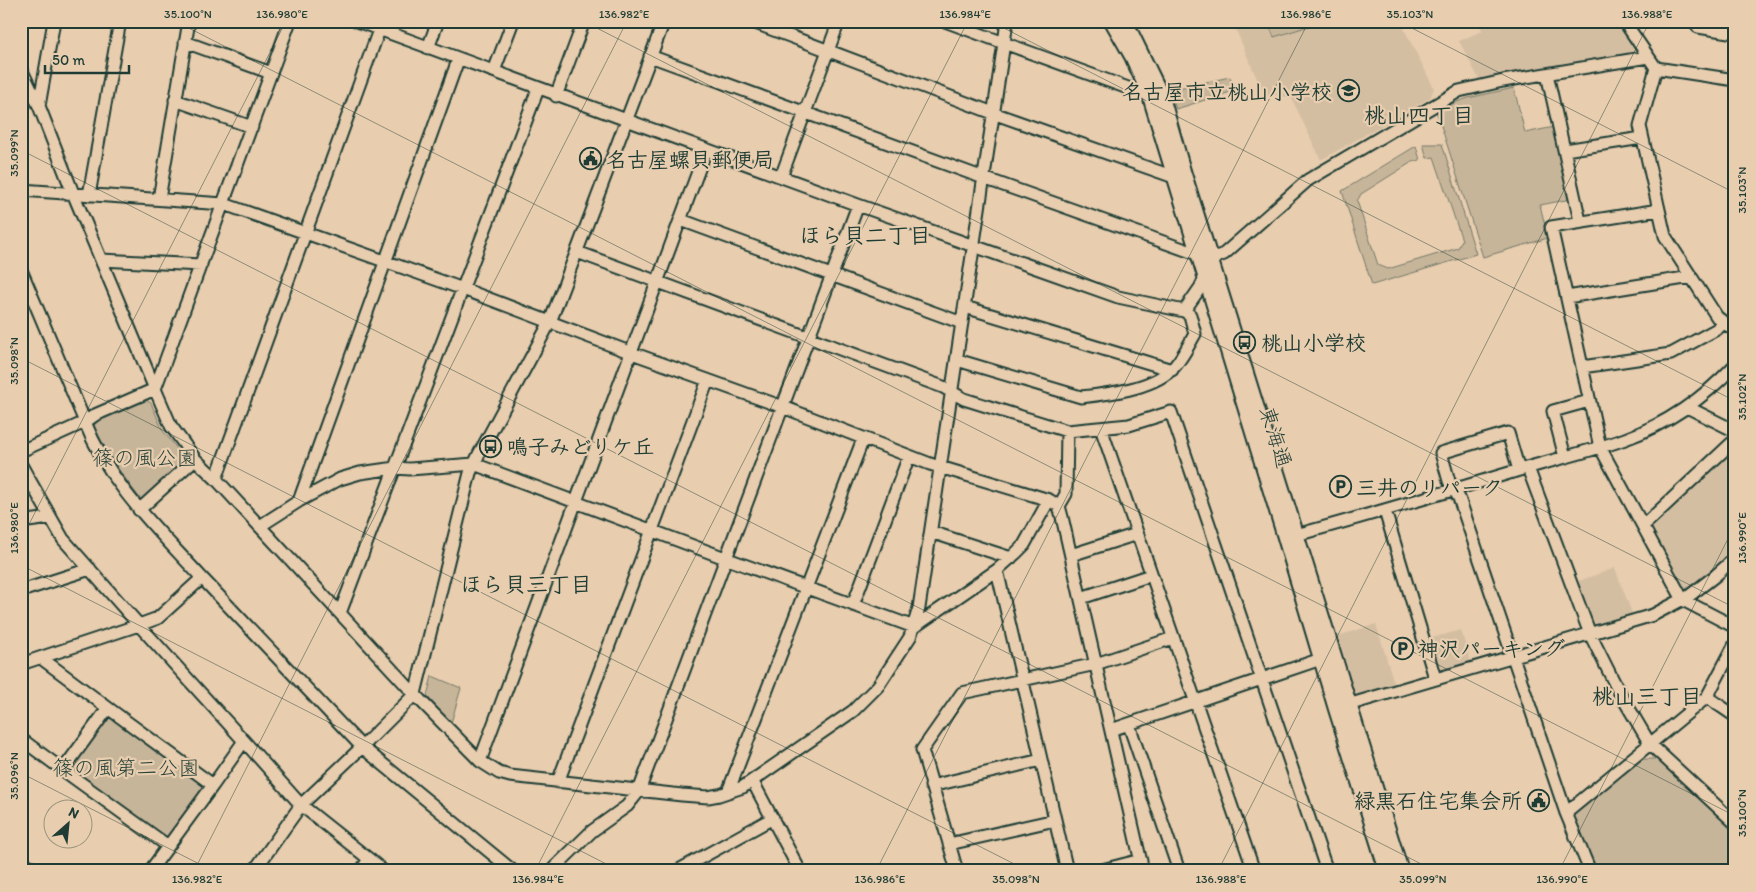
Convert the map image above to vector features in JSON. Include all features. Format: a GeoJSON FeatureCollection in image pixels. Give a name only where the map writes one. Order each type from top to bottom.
{"type":"FeatureCollection","features":[{"type":"Feature","properties":{"kind":"main road","name":"東海通"},"geometry":{"type":"LineString","coordinates":[[1112,21],[1132,56],[1150,96],[1174,177],[1205,257],[1296,534],[1343,707],[1391,869]]}},
{"type":"Feature","properties":{"kind":"main road","name":"東海通"},"geometry":{"type":"LineString","coordinates":[[1125,21],[1162,97],[1205,257],[1206,277],[1321,659],[1343,707]]}},
{"type":"Feature","properties":{"kind":"street"},"geometry":{"type":"LineString","coordinates":[[39,106],[54,21]]}},
{"type":"Feature","properties":{"kind":"street"},"geometry":{"type":"LineString","coordinates":[[89,195],[120,21]]}},
{"type":"Feature","properties":{"kind":"street"},"geometry":{"type":"LineString","coordinates":[[159,199],[189,21]]}},
{"type":"Feature","properties":{"kind":"street"},"geometry":{"type":"LineString","coordinates":[[21,451],[78,427],[95,415],[155,389],[290,21]]}},
{"type":"Feature","properties":{"kind":"street"},"geometry":{"type":"LineString","coordinates":[[428,48],[438,21]]}},
{"type":"Feature","properties":{"kind":"street"},"geometry":{"type":"LineString","coordinates":[[494,71],[513,21]]}},
{"type":"Feature","properties":{"kind":"street"},"geometry":{"type":"LineString","coordinates":[[556,96],[584,21]]}},
{"type":"Feature","properties":{"kind":"street"},"geometry":{"type":"LineString","coordinates":[[254,871],[301,805],[415,694],[470,473],[550,322],[664,21]]}},
{"type":"Feature","properties":{"kind":"street"},"geometry":{"type":"LineString","coordinates":[[750,21],[1174,177]]}},
{"type":"Feature","properties":{"kind":"street"},"geometry":{"type":"LineString","coordinates":[[781,177],[839,21]]}},
{"type":"Feature","properties":{"kind":"street"},"geometry":{"type":"LineString","coordinates":[[945,21],[1150,96]]}},
{"type":"Feature","properties":{"kind":"street"},"geometry":{"type":"LineString","coordinates":[[21,69],[39,106],[100,260],[171,426],[195,459],[216,479],[415,694],[480,761],[494,771],[510,776],[558,782],[708,797],[728,792],[753,782],[853,711],[878,686],[910,637],[914,627],[919,608],[941,467],[1007,21]]}},
{"type":"Feature","properties":{"kind":"street"},"geometry":{"type":"LineString","coordinates":[[1624,21],[1656,68],[1735,80]]}},
{"type":"Feature","properties":{"kind":"street"},"geometry":{"type":"LineString","coordinates":[[1695,21],[1698,27],[1735,33]]}},
{"type":"Feature","properties":{"kind":"street"},"geometry":{"type":"LineString","coordinates":[[361,22],[556,96],[1118,297],[1184,311],[1190,315],[1195,334],[1172,370],[1150,382],[1128,390],[1082,396],[957,360]]}},
{"type":"Feature","properties":{"kind":"street"},"geometry":{"type":"LineString","coordinates":[[216,479],[379,30]]}},
{"type":"Feature","properties":{"kind":"street"},"geometry":{"type":"LineString","coordinates":[[185,42],[271,73]]}},
{"type":"Feature","properties":{"kind":"street"},"geometry":{"type":"LineString","coordinates":[[650,56],[1205,257],[1224,254],[1308,180],[1459,91],[1648,57]]}},
{"type":"Feature","properties":{"kind":"street"},"geometry":{"type":"LineString","coordinates":[[299,501],[458,60]]}},
{"type":"Feature","properties":{"kind":"street"},"geometry":{"type":"LineString","coordinates":[[1656,68],[1640,126],[1665,236],[1717,317],[1735,331]]}},
{"type":"Feature","properties":{"kind":"street"},"geometry":{"type":"LineString","coordinates":[[1547,74],[1580,221]]}},
{"type":"Feature","properties":{"kind":"street"},"geometry":{"type":"LineString","coordinates":[[340,613],[538,89]]}},
{"type":"Feature","properties":{"kind":"street"},"geometry":{"type":"LineString","coordinates":[[176,100],[252,128]]}},
{"type":"Feature","properties":{"kind":"street"},"geometry":{"type":"LineString","coordinates":[[1565,150],[1642,138]]}},
{"type":"Feature","properties":{"kind":"street"},"geometry":{"type":"LineString","coordinates":[[480,761],[706,150]]}},
{"type":"Feature","properties":{"kind":"street"},"geometry":{"type":"LineString","coordinates":[[21,190],[224,204],[463,289],[632,353],[783,407],[909,456],[1054,503]]}},
{"type":"Feature","properties":{"kind":"street"},"geometry":{"type":"LineString","coordinates":[[551,871],[592,831],[627,806],[639,790],[858,205]]}},
{"type":"Feature","properties":{"kind":"street"},"geometry":{"type":"LineString","coordinates":[[1659,210],[1580,221],[1551,228],[1600,447],[1683,600],[1735,627]]}},
{"type":"Feature","properties":{"kind":"street"},"geometry":{"type":"LineString","coordinates":[[681,220],[962,323]]}},
{"type":"Feature","properties":{"kind":"street"},"geometry":{"type":"LineString","coordinates":[[577,252],[943,387],[964,399],[1067,431],[1130,424],[1171,412],[1327,871]]}},
{"type":"Feature","properties":{"kind":"street"},"geometry":{"type":"LineString","coordinates":[[100,260],[201,265]]}},
{"type":"Feature","properties":{"kind":"street"},"geometry":{"type":"LineString","coordinates":[[21,270],[85,422],[111,473],[139,510],[362,747],[513,871]]}},
{"type":"Feature","properties":{"kind":"street"},"geometry":{"type":"LineString","coordinates":[[1184,311],[1206,277]]}},
{"type":"Feature","properties":{"kind":"street"},"geometry":{"type":"LineString","coordinates":[[1567,297],[1691,277]]}},
{"type":"Feature","properties":{"kind":"street"},"geometry":{"type":"LineString","coordinates":[[965,307],[1172,370]]}},
{"type":"Feature","properties":{"kind":"street"},"geometry":{"type":"LineString","coordinates":[[1582,367],[1671,354],[1716,329],[1723,323]]}},
{"type":"Feature","properties":{"kind":"street"},"geometry":{"type":"LineString","coordinates":[[1296,534],[1600,447],[1646,430],[1667,420],[1700,398],[1735,366]]}},
{"type":"Feature","properties":{"kind":"street"},"geometry":{"type":"LineString","coordinates":[[558,782],[650,530],[708,380]]}},
{"type":"Feature","properties":{"kind":"street"},"geometry":{"type":"LineString","coordinates":[[1565,457],[1553,411],[1589,400]]}},
{"type":"Feature","properties":{"kind":"street"},"geometry":{"type":"LineString","coordinates":[[1687,407],[1735,432]]}},
{"type":"Feature","properties":{"kind":"street"},"geometry":{"type":"LineString","coordinates":[[1101,428],[1254,871]]}},
{"type":"Feature","properties":{"kind":"street"},"geometry":{"type":"LineString","coordinates":[[914,627],[997,570],[1011,558],[1024,545],[1054,503],[1066,494],[1067,431]]}},
{"type":"Feature","properties":{"kind":"street"},"geometry":{"type":"LineString","coordinates":[[1590,871],[1566,814],[1462,507],[1449,481],[1441,453],[1508,433],[1590,634],[1617,688],[1650,744],[1735,823]]}},
{"type":"Feature","properties":{"kind":"street"},"geometry":{"type":"LineString","coordinates":[[728,792],[863,439]]}},
{"type":"Feature","properties":{"kind":"street"},"geometry":{"type":"LineString","coordinates":[[1643,526],[1735,440]]}},
{"type":"Feature","properties":{"kind":"street"},"geometry":{"type":"LineString","coordinates":[[853,605],[909,456]]}},
{"type":"Feature","properties":{"kind":"street"},"geometry":{"type":"LineString","coordinates":[[139,510],[195,459]]}},
{"type":"Feature","properties":{"kind":"street"},"geometry":{"type":"LineString","coordinates":[[260,526],[299,501],[340,479],[374,470],[474,464],[914,627]]}},
{"type":"Feature","properties":{"kind":"street"},"geometry":{"type":"LineString","coordinates":[[21,465],[63,539],[90,570],[301,805],[383,871]]}},
{"type":"Feature","properties":{"kind":"street"},"geometry":{"type":"LineString","coordinates":[[1054,503],[1071,555],[1142,866],[1098,871]]}},
{"type":"Feature","properties":{"kind":"street"},"geometry":{"type":"LineString","coordinates":[[1385,510],[1435,678]]}},
{"type":"Feature","properties":{"kind":"street"},"geometry":{"type":"LineString","coordinates":[[21,522],[50,518]]}},
{"type":"Feature","properties":{"kind":"street"},"geometry":{"type":"LineString","coordinates":[[931,532],[1011,558]]}},
{"type":"Feature","properties":{"kind":"street"},"geometry":{"type":"LineString","coordinates":[[1071,555],[1137,534]]}},
{"type":"Feature","properties":{"kind":"street"},"geometry":{"type":"LineString","coordinates":[[1343,707],[1435,678],[1653,615],[1683,600],[1735,558]]}},
{"type":"Feature","properties":{"kind":"street"},"geometry":{"type":"LineString","coordinates":[[21,591],[90,570]]}},
{"type":"Feature","properties":{"kind":"street"},"geometry":{"type":"LineString","coordinates":[[997,570],[1067,871]]}},
{"type":"Feature","properties":{"kind":"street"},"geometry":{"type":"LineString","coordinates":[[1080,598],[1152,575]]}},
{"type":"Feature","properties":{"kind":"street"},"geometry":{"type":"LineString","coordinates":[[21,664],[158,618],[202,578]]}},
{"type":"Feature","properties":{"kind":"street"},"geometry":{"type":"LineString","coordinates":[[957,871],[922,750],[962,693],[1022,678],[1096,664],[1173,638]]}},
{"type":"Feature","properties":{"kind":"street"},"geometry":{"type":"LineString","coordinates":[[1566,814],[1707,697],[1735,644]]}},
{"type":"Feature","properties":{"kind":"street"},"geometry":{"type":"LineString","coordinates":[[41,658],[213,785]]}},
{"type":"Feature","properties":{"kind":"street"},"geometry":{"type":"LineString","coordinates":[[1111,730],[1321,659]]}},
{"type":"Feature","properties":{"kind":"street"},"geometry":{"type":"LineString","coordinates":[[1707,697],[1735,716]]}},
{"type":"Feature","properties":{"kind":"street"},"geometry":{"type":"LineString","coordinates":[[63,770],[108,708]]}},
{"type":"Feature","properties":{"kind":"street"},"geometry":{"type":"LineString","coordinates":[[1129,725],[1179,871]]}},
{"type":"Feature","properties":{"kind":"street"},"geometry":{"type":"LineString","coordinates":[[21,739],[168,846]]}},
{"type":"Feature","properties":{"kind":"street"},"geometry":{"type":"LineString","coordinates":[[150,871],[244,741]]}},
{"type":"Feature","properties":{"kind":"street"},"geometry":{"type":"LineString","coordinates":[[932,786],[1041,760]]}},
{"type":"Feature","properties":{"kind":"street"},"geometry":{"type":"LineString","coordinates":[[753,782],[800,871]]}},
{"type":"Feature","properties":{"kind":"street"},"geometry":{"type":"LineString","coordinates":[[677,871],[773,818]]}},
{"type":"Feature","properties":{"kind":"street"},"geometry":{"type":"LineString","coordinates":[[949,844],[1055,820]]}},
{"type":"Feature","properties":{"kind":"street"},"geometry":{"type":"LineString","coordinates":[[21,860],[36,871]]}},
{"type":"Feature","properties":{"kind":"street"},"geometry":{"type":"LineString","coordinates":[[361,871],[369,860]]}},
{"type":"Feature","properties":{"kind":"shaded area","name":"名古屋市立桃山小学校"},"geometry":{"type":"Polygon","coordinates":[[[1232,21],[1400,21],[1434,88],[1430,98],[1321,160],[1291,97],[1264,95],[1232,21]]]}},
{"type":"Feature","properties":{"kind":"shaded area"},"geometry":{"type":"Polygon","coordinates":[[[1479,21],[1620,21],[1638,48],[1634,56],[1523,72],[1480,81],[1459,41],[1482,31],[1479,21]]]}},
{"type":"Feature","properties":{"kind":"shaded area"},"geometry":{"type":"Polygon","coordinates":[[[1735,447],[1735,550],[1689,589],[1680,586],[1650,530],[1652,524],[1735,447]]]}},
{"type":"Feature","properties":{"kind":"shaded area"},"geometry":{"type":"Polygon","coordinates":[[[1615,568],[1633,616],[1598,627],[1593,624],[1576,582],[1615,568]]]}},
{"type":"Feature","properties":{"kind":"shaded area"},"geometry":{"type":"Polygon","coordinates":[[[1376,624],[1395,686],[1361,696],[1355,693],[1338,636],[1376,624]]]}},
{"type":"Feature","properties":{"kind":"shaded area"},"geometry":{"type":"Polygon","coordinates":[[[1461,630],[1471,664],[1444,672],[1437,669],[1428,639],[1461,630]]]}},
{"type":"Feature","properties":{"kind":"green space"},"geometry":{"type":"Polygon","coordinates":[[[1267,21],[1325,21],[1274,37],[1267,21]]]}},
{"type":"Feature","properties":{"kind":"green space"},"geometry":{"type":"Polygon","coordinates":[[[1230,77],[1234,91],[1176,109],[1170,91],[1230,77]]]}},
{"type":"Feature","properties":{"kind":"green space"},"geometry":{"type":"Polygon","coordinates":[[[1514,88],[1525,133],[1554,127],[1571,199],[1540,205],[1548,238],[1483,257],[1436,110],[1468,98],[1514,88]]]}},
{"type":"Feature","properties":{"kind":"green space"},"geometry":{"type":"Polygon","coordinates":[[[1423,144],[1442,144],[1476,254],[1372,285],[1342,191],[1416,146],[1420,160],[1412,162],[1361,194],[1357,201],[1378,265],[1388,269],[1458,248],[1462,240],[1434,157],[1427,158],[1423,144]]]}},
{"type":"Feature","properties":{"kind":"green space","name":"篠の風公園"},"geometry":{"type":"Polygon","coordinates":[[[145,400],[151,403],[163,431],[186,460],[147,500],[141,500],[109,456],[94,426],[97,421],[145,400]]]}},
{"type":"Feature","properties":{"kind":"green space"},"geometry":{"type":"Polygon","coordinates":[[[432,676],[461,688],[451,723],[427,696],[432,676]]]}},
{"type":"Feature","properties":{"kind":"green space","name":"篠の風第二公園"},"geometry":{"type":"Polygon","coordinates":[[[106,715],[113,716],[204,781],[204,788],[169,836],[165,837],[72,770],[70,765],[106,715]]]}},
{"type":"Feature","properties":{"kind":"green space"},"geometry":{"type":"Polygon","coordinates":[[[1640,759],[1657,759],[1735,831],[1735,871],[1595,871],[1573,817],[1574,813],[1640,759]]]}},
{"type":"Feature","properties":{"kind":"place","name":"名古屋市立桃山小学校"},"geometry":{"type":"Point","coordinates":[1348,91]}},
{"type":"Feature","properties":{"kind":"place","name":"名古屋螺貝郵便局"},"geometry":{"type":"Point","coordinates":[590,159]}},
{"type":"Feature","properties":{"kind":"place","name":"桃山小学校"},"geometry":{"type":"Point","coordinates":[1245,342]}},
{"type":"Feature","properties":{"kind":"place","name":"鳴子みどりケ丘"},"geometry":{"type":"Point","coordinates":[491,446]}},
{"type":"Feature","properties":{"kind":"place","name":"三井のリパーク"},"geometry":{"type":"Point","coordinates":[1340,487]}},
{"type":"Feature","properties":{"kind":"place","name":"神沢パーキング"},"geometry":{"type":"Point","coordinates":[1402,648]}},
{"type":"Feature","properties":{"kind":"place","name":"緑黒石住宅集会所"},"geometry":{"type":"Point","coordinates":[1538,800]}},
{"type":"Feature","properties":{"kind":"district","name":"桃山四丁目"},"geometry":{"type":"Point","coordinates":[1419,115]}},
{"type":"Feature","properties":{"kind":"district","name":"ほら貝二丁目"},"geometry":{"type":"Point","coordinates":[865,235]}},
{"type":"Feature","properties":{"kind":"district","name":"ほら貝三丁目"},"geometry":{"type":"Point","coordinates":[526,584]}},
{"type":"Feature","properties":{"kind":"district","name":"桃山三丁目"},"geometry":{"type":"Point","coordinates":[1647,696]}}]}
